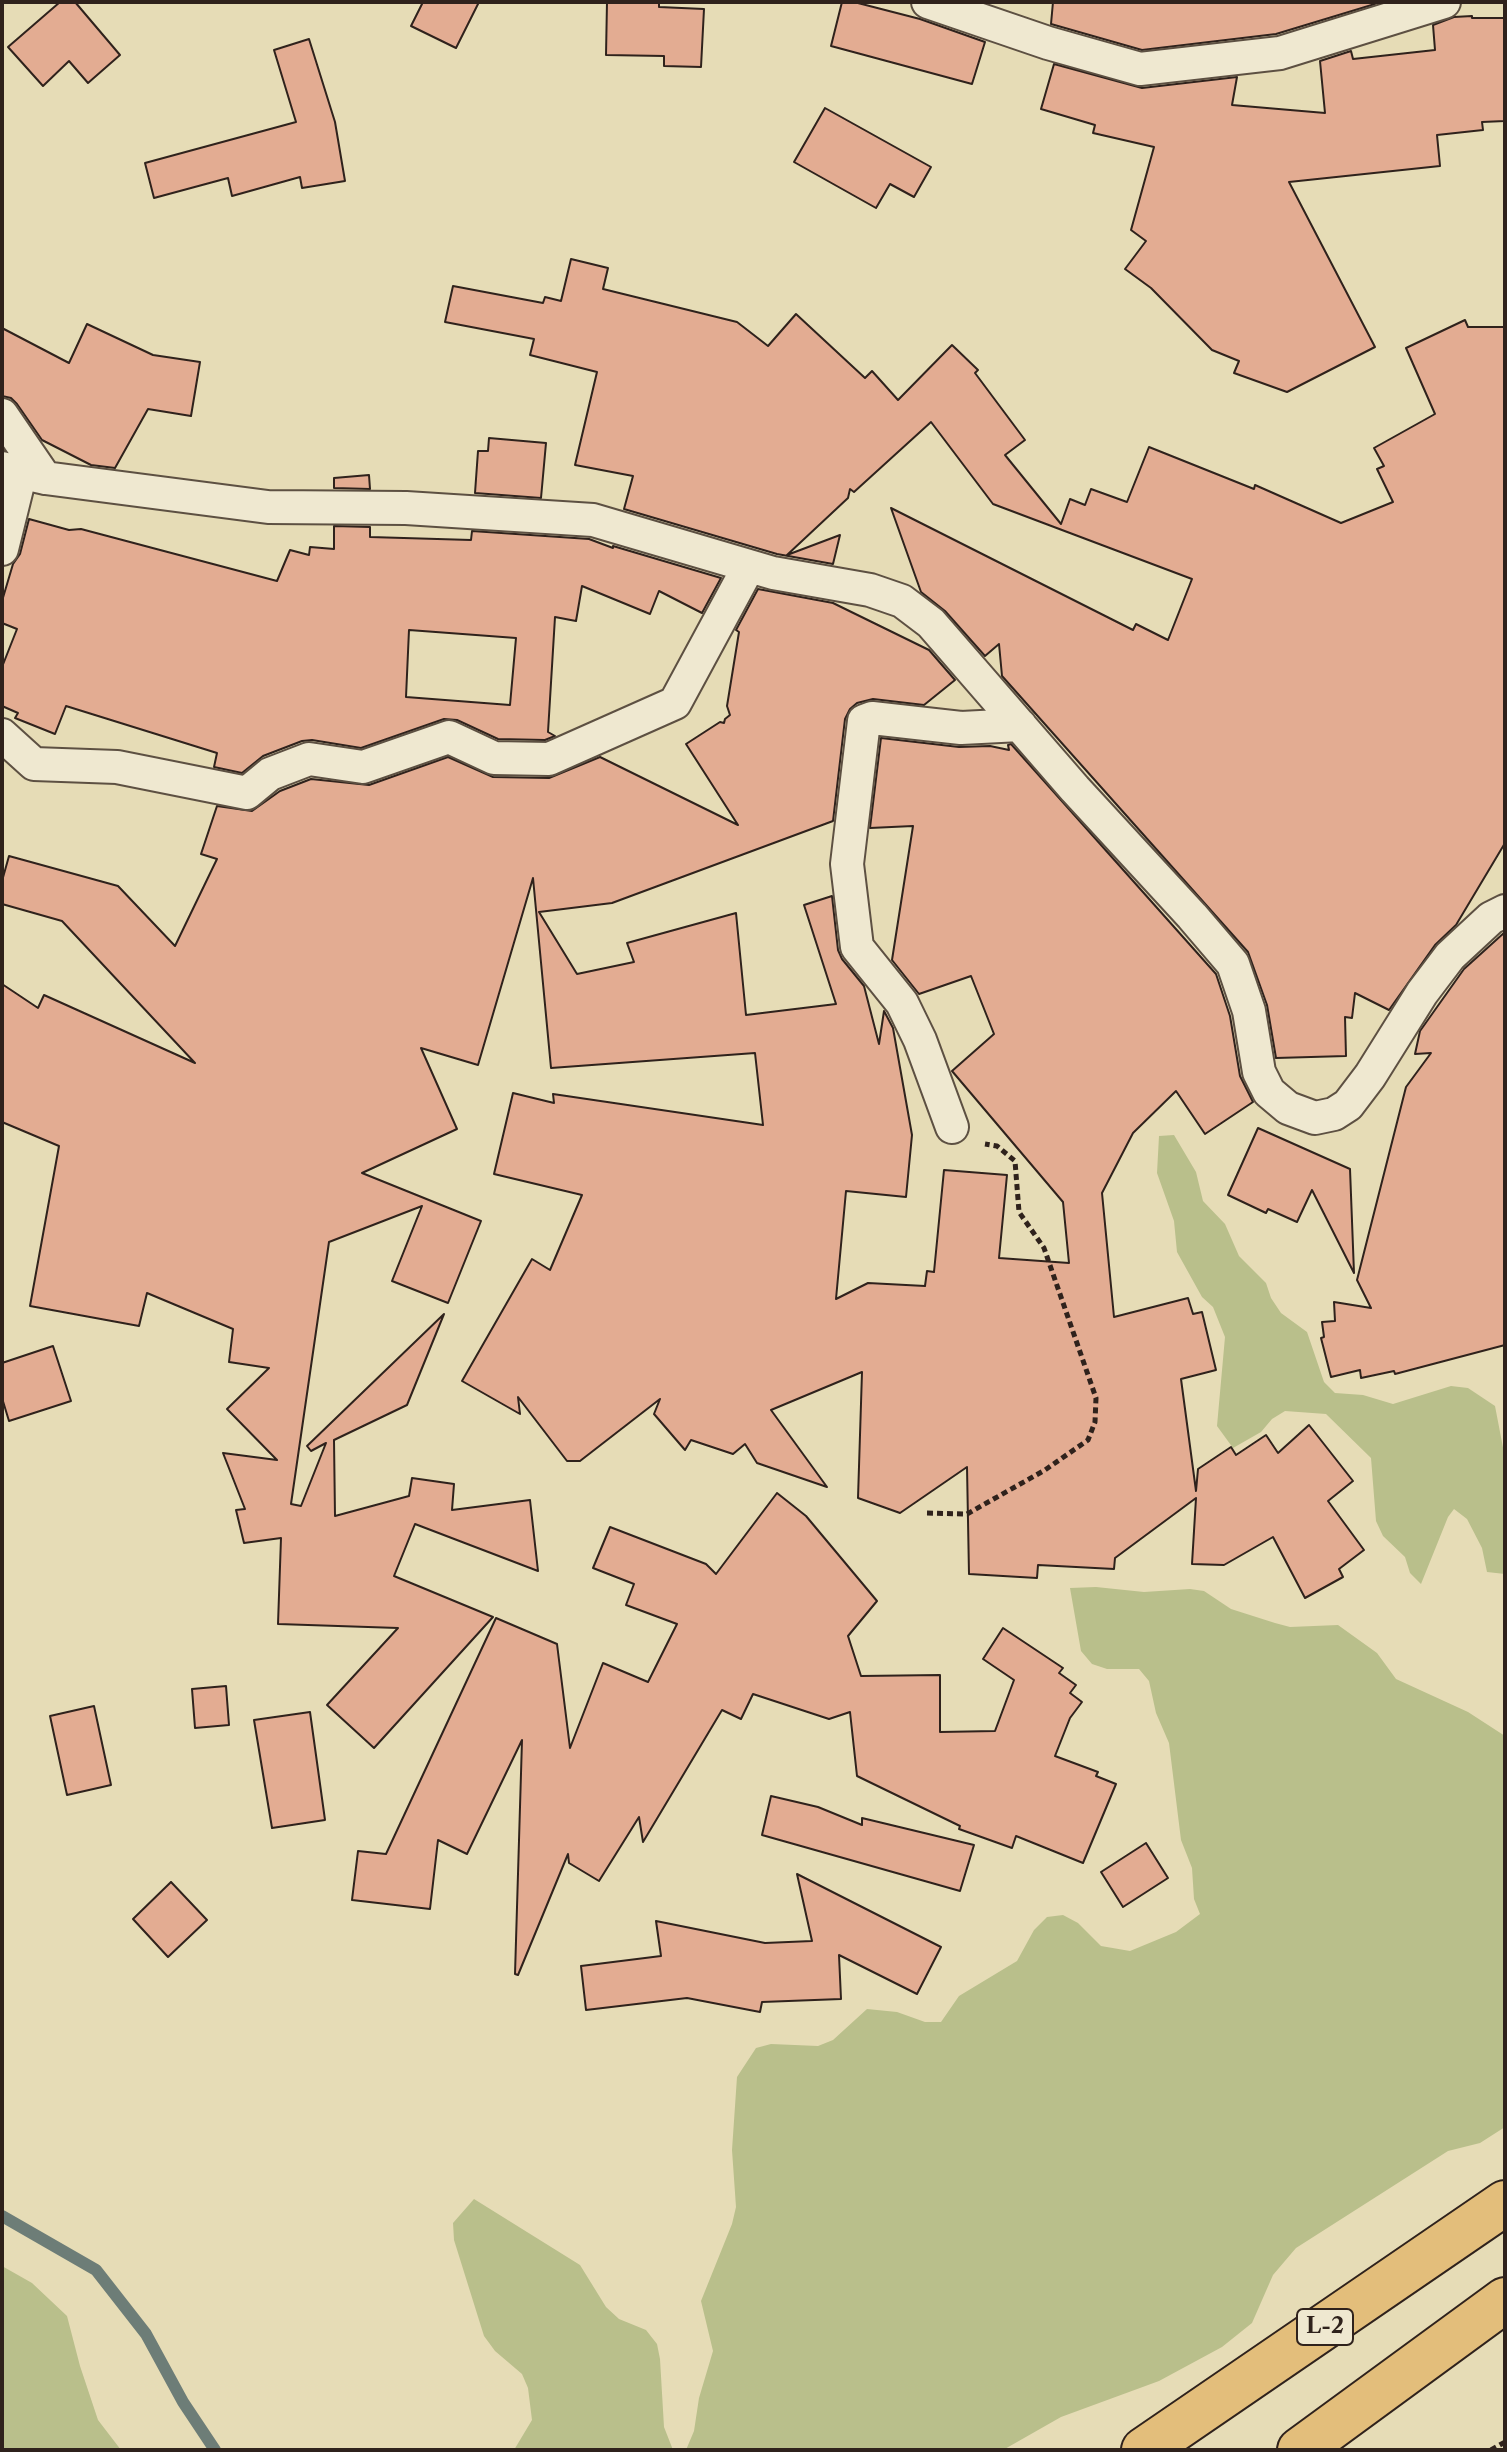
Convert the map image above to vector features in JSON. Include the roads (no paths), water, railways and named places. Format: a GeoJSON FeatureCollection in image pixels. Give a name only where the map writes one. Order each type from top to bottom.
{"type":"FeatureCollection","features":[{"type":"Feature","properties":{"kind":"main road","name":"L-2"},"geometry":{"type":"LineString","coordinates":[[1144,2450],[1505,2203]]}},
{"type":"Feature","properties":{"kind":"main road"},"geometry":{"type":"LineString","coordinates":[[1300,2450],[1505,2300]]}},
{"type":"Feature","properties":{"kind":"street"},"geometry":{"type":"LineString","coordinates":[[928,2],[1048,43],[1140,69],[1280,53],[1444,2]]}},
{"type":"Feature","properties":{"kind":"street"},"geometry":{"type":"LineString","coordinates":[[2,415],[23,473],[2,549]]}},
{"type":"Feature","properties":{"kind":"street"},"geometry":{"type":"LineString","coordinates":[[23,473],[268,507],[406,508],[593,520],[773,573],[870,590],[902,601],[931,623],[1233,964],[1249,1011],[1259,1072],[1269,1092],[1288,1108],[1315,1118],[1334,1114],[1348,1105],[1450,956],[1491,918],[1505,911]]}},
{"type":"Feature","properties":{"kind":"street"},"geometry":{"type":"LineString","coordinates":[[2,735],[34,764],[117,767],[247,793],[270,774],[309,759],[363,767],[449,737],[494,758],[549,759],[675,703],[749,566]]}},
{"type":"Feature","properties":{"kind":"street"},"geometry":{"type":"LineString","coordinates":[[952,1127],[920,1040],[902,1003],[857,947],[847,864],[864,721],[872,718],[961,728],[1020,725]]}},
{"type":"Feature","properties":{"kind":"waterway"},"geometry":{"type":"LineString","coordinates":[[2,2216],[96,2270],[146,2334],[183,2402],[215,2450]]}}]}
